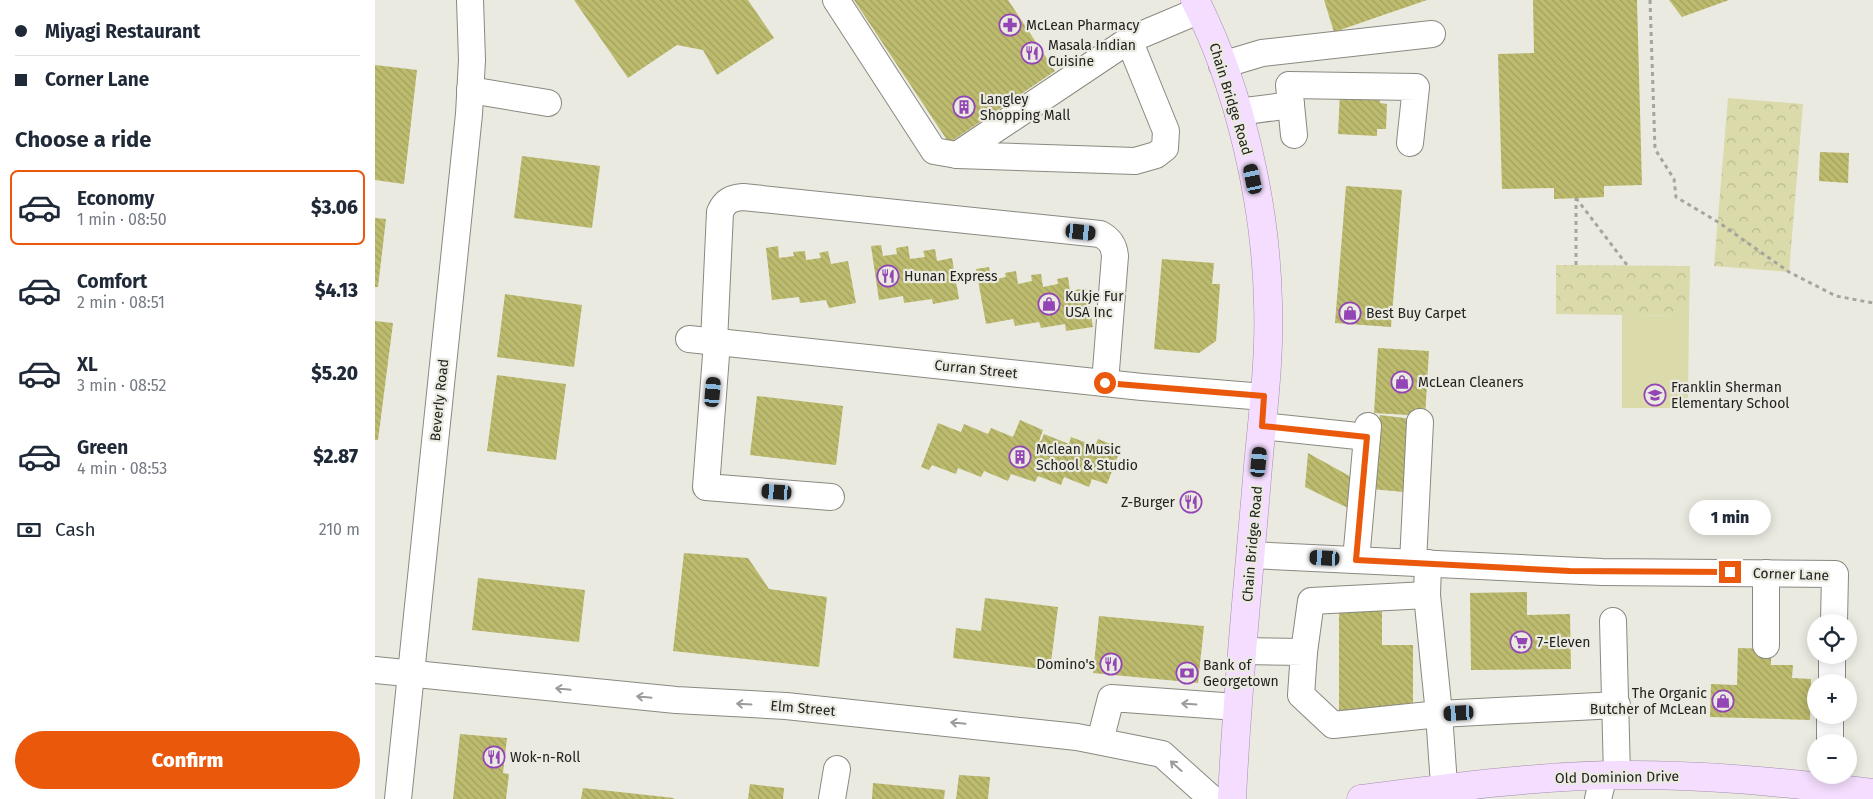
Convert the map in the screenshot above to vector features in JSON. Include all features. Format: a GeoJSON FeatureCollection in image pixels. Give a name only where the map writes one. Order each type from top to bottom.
{"type":"FeatureCollection","features":[{"type":"Feature","properties":{"kind":"main road","name":"Chain Bridge Road"},"geometry":{"type":"LineString","coordinates":[[1198,5],[1238,112],[1256,194],[1265,256],[1269,326],[1237,707],[1232,799]]}},
{"type":"Feature","properties":{"kind":"main road","name":"Old Dominion Drive"},"geometry":{"type":"LineString","coordinates":[[1375,798],[1446,794],[1495,782],[1606,783],[1718,778],[1807,780]]}},
{"type":"Feature","properties":{"kind":"main road","name":"Old Dominion Drive"},"geometry":{"type":"LineString","coordinates":[[1839,784],[1873,793]]}},
{"type":"Feature","properties":{"kind":"street","name":"Beverly Road"},"geometry":{"type":"LineString","coordinates":[[398,799],[470,90],[470,0]]}},
{"type":"Feature","properties":{"kind":"street"},"geometry":{"type":"LineString","coordinates":[[836,0],[934,151],[957,155],[1135,161],[1156,155],[1165,148],[1166,131],[1129,40]]}},
{"type":"Feature","properties":{"kind":"street"},"geometry":{"type":"LineString","coordinates":[[957,155],[1129,40],[1198,5]]}},
{"type":"Feature","properties":{"kind":"street"},"geometry":{"type":"LineString","coordinates":[[1222,65],[1262,53],[1432,34]]}},
{"type":"Feature","properties":{"kind":"street"},"geometry":{"type":"LineString","coordinates":[[1294,136],[1289,85],[1416,87],[1410,143]]}},
{"type":"Feature","properties":{"kind":"street"},"geometry":{"type":"LineString","coordinates":[[470,90],[548,103]]}},
{"type":"Feature","properties":{"kind":"street"},"geometry":{"type":"LineString","coordinates":[[1238,112],[1291,105]]}},
{"type":"Feature","properties":{"kind":"street"},"geometry":{"type":"LineString","coordinates":[[831,497],[706,487],[707,341],[720,212],[728,201],[743,197],[1100,234],[1107,238],[1115,249],[1105,383]]}},
{"type":"Feature","properties":{"kind":"street","name":"Curran Street"},"geometry":{"type":"LineString","coordinates":[[707,341],[1105,383],[1264,396]]}},
{"type":"Feature","properties":{"kind":"street"},"geometry":{"type":"LineString","coordinates":[[1421,422],[1420,563],[1427,595],[1446,794]]}},
{"type":"Feature","properties":{"kind":"street"},"geometry":{"type":"LineString","coordinates":[[1262,426],[1368,431],[1356,560]]}},
{"type":"Feature","properties":{"kind":"street","name":"Corner Lane"},"geometry":{"type":"LineString","coordinates":[[1251,555],[1593,572],[1835,574],[1833,614]]}},
{"type":"Feature","properties":{"kind":"street"},"geometry":{"type":"LineString","coordinates":[[1766,573],[1766,645]]}},
{"type":"Feature","properties":{"kind":"street"},"geometry":{"type":"LineString","coordinates":[[1427,595],[1311,601],[1304,652],[1301,695],[1333,724],[1439,714],[1617,705]]}},
{"type":"Feature","properties":{"kind":"street"},"geometry":{"type":"LineString","coordinates":[[1606,783],[1617,705],[1613,621]]}},
{"type":"Feature","properties":{"kind":"street"},"geometry":{"type":"LineString","coordinates":[[1242,651],[1304,652]]}},
{"type":"Feature","properties":{"kind":"street","name":"Elm Street"},"geometry":{"type":"LineString","coordinates":[[375,670],[411,672],[676,700],[786,706],[1025,730],[1100,741],[1162,754],[1212,799]]}},
{"type":"Feature","properties":{"kind":"street"},"geometry":{"type":"LineString","coordinates":[[1100,741],[1111,698],[1237,707]]}},
{"type":"Feature","properties":{"kind":"street"},"geometry":{"type":"LineString","coordinates":[[832,799],[837,769]]}},
{"type":"Feature","properties":{"kind":"path"},"geometry":{"type":"LineString","coordinates":[[1650,0],[1655,149],[1674,179],[1677,197],[1718,222],[1789,272],[1837,296],[1873,303]]}},
{"type":"Feature","properties":{"kind":"path"},"geometry":{"type":"LineString","coordinates":[[1575,264],[1576,198],[1627,265]]}},
{"type":"Feature","properties":{"kind":"green space"},"geometry":{"type":"Polygon","coordinates":[[[1728,98],[1803,104],[1789,272],[1714,266],[1728,98]]]}},
{"type":"Feature","properties":{"kind":"green space"},"geometry":{"type":"Polygon","coordinates":[[[1556,265],[1690,266],[1689,316],[1556,314],[1556,265]]]}},
{"type":"Feature","properties":{"kind":"green space"},"geometry":{"type":"Polygon","coordinates":[[[1622,315],[1689,316],[1688,408],[1622,408],[1622,315]]]}},
{"type":"Feature","properties":{"kind":"building"},"geometry":{"type":"Polygon","coordinates":[[[574,0],[748,0],[774,38],[717,75],[703,50],[677,45],[628,78],[574,0]]]}},
{"type":"Feature","properties":{"kind":"building","name":"Langley Shopping Mall"},"geometry":{"type":"Polygon","coordinates":[[[854,0],[1008,0],[1055,71],[949,143],[854,0]]]}},
{"type":"Feature","properties":{"kind":"building"},"geometry":{"type":"Polygon","coordinates":[[[1324,0],[1427,0],[1334,32],[1324,0]]]}},
{"type":"Feature","properties":{"kind":"building"},"geometry":{"type":"Polygon","coordinates":[[[1533,0],[1637,0],[1642,185],[1604,186],[1604,197],[1554,199],[1554,188],[1502,189],[1498,54],[1534,53],[1533,0]]]}},
{"type":"Feature","properties":{"kind":"building"},"geometry":{"type":"Polygon","coordinates":[[[1669,0],[1729,0],[1682,17],[1669,0]]]}},
{"type":"Feature","properties":{"kind":"building"},"geometry":{"type":"Polygon","coordinates":[[[375,65],[417,70],[404,184],[375,180],[375,65]]]}},
{"type":"Feature","properties":{"kind":"building"},"geometry":{"type":"Polygon","coordinates":[[[1340,93],[1380,95],[1380,103],[1387,104],[1386,129],[1377,129],[1377,136],[1338,134],[1340,93]]]}},
{"type":"Feature","properties":{"kind":"building"},"geometry":{"type":"Polygon","coordinates":[[[1820,152],[1849,153],[1848,183],[1819,181],[1820,152]]]}},
{"type":"Feature","properties":{"kind":"building"},"geometry":{"type":"Polygon","coordinates":[[[522,156],[600,166],[592,228],[514,218],[522,156]]]}},
{"type":"Feature","properties":{"kind":"building"},"geometry":{"type":"Polygon","coordinates":[[[1346,186],[1402,190],[1391,327],[1335,323],[1346,186]]]}},
{"type":"Feature","properties":{"kind":"building"},"geometry":{"type":"Polygon","coordinates":[[[375,218],[386,219],[378,287],[375,287],[375,218]]]}},
{"type":"Feature","properties":{"kind":"building"},"geometry":{"type":"Polygon","coordinates":[[[881,245],[883,256],[897,254],[896,248],[908,246],[910,259],[925,257],[923,251],[935,249],[937,261],[952,258],[959,299],[933,304],[932,299],[904,303],[903,296],[879,300],[871,246],[881,245]]]}},
{"type":"Feature","properties":{"kind":"building"},"geometry":{"type":"Polygon","coordinates":[[[778,246],[779,258],[794,256],[793,252],[805,251],[806,260],[821,258],[819,253],[828,251],[831,264],[848,261],[856,303],[829,308],[826,300],[800,303],[799,297],[772,300],[766,248],[778,246]]]}},
{"type":"Feature","properties":{"kind":"building"},"geometry":{"type":"Polygon","coordinates":[[[1162,259],[1214,263],[1212,284],[1220,284],[1216,341],[1199,353],[1154,349],[1162,259]]]}},
{"type":"Feature","properties":{"kind":"building"},"geometry":{"type":"Polygon","coordinates":[[[989,267],[991,280],[1006,277],[1005,273],[1016,271],[1018,284],[1032,281],[1031,275],[1041,274],[1043,287],[1058,284],[1057,279],[1068,277],[1070,291],[1086,288],[1093,327],[1066,331],[1065,324],[1041,328],[1039,322],[1015,326],[1013,319],[986,324],[976,269],[989,267]]]}},
{"type":"Feature","properties":{"kind":"building"},"geometry":{"type":"Polygon","coordinates":[[[505,294],[582,305],[574,367],[497,357],[505,294]]]}},
{"type":"Feature","properties":{"kind":"building"},"geometry":{"type":"Polygon","coordinates":[[[375,321],[393,323],[378,440],[375,440],[375,321]]]}},
{"type":"Feature","properties":{"kind":"building","name":"McLean Cleaners"},"geometry":{"type":"Polygon","coordinates":[[[1378,348],[1429,351],[1425,416],[1374,413],[1378,348]]]}},
{"type":"Feature","properties":{"kind":"building"},"geometry":{"type":"Polygon","coordinates":[[[497,375],[566,384],[556,460],[487,451],[497,375]]]}},
{"type":"Feature","properties":{"kind":"building"},"geometry":{"type":"Polygon","coordinates":[[[757,396],[843,406],[836,465],[750,455],[757,396]]]}},
{"type":"Feature","properties":{"kind":"building"},"geometry":{"type":"Polygon","coordinates":[[[1380,415],[1412,419],[1404,492],[1371,489],[1380,415]]]}},
{"type":"Feature","properties":{"kind":"building"},"geometry":{"type":"Polygon","coordinates":[[[1020,420],[1043,430],[1039,441],[1041,441],[1044,434],[1069,444],[1071,437],[1095,446],[1098,439],[1121,448],[1107,484],[1092,479],[1089,487],[1064,477],[1061,485],[1038,476],[1035,482],[1011,474],[1008,481],[984,471],[981,477],[958,468],[956,474],[932,465],[929,470],[921,467],[938,423],[961,432],[964,424],[988,434],[991,428],[1013,437],[1020,420]]]}},
{"type":"Feature","properties":{"kind":"building"},"geometry":{"type":"Polygon","coordinates":[[[1308,453],[1362,483],[1360,514],[1305,487],[1308,453]]]}},
{"type":"Feature","properties":{"kind":"building"},"geometry":{"type":"Polygon","coordinates":[[[684,553],[748,558],[769,589],[827,597],[819,667],[673,651],[684,553]]]}},
{"type":"Feature","properties":{"kind":"building"},"geometry":{"type":"Polygon","coordinates":[[[478,578],[585,590],[579,642],[472,630],[478,578]]]}},
{"type":"Feature","properties":{"kind":"building","name":"7-Eleven"},"geometry":{"type":"Polygon","coordinates":[[[1527,592],[1527,615],[1570,614],[1571,669],[1471,670],[1470,593],[1527,592]]]}},
{"type":"Feature","properties":{"kind":"building"},"geometry":{"type":"Polygon","coordinates":[[[985,598],[1058,607],[1050,670],[953,658],[956,628],[981,631],[985,598]]]}},
{"type":"Feature","properties":{"kind":"building"},"geometry":{"type":"Polygon","coordinates":[[[1339,611],[1382,611],[1382,645],[1413,645],[1413,710],[1339,711],[1339,611]]]}},
{"type":"Feature","properties":{"kind":"building"},"geometry":{"type":"Polygon","coordinates":[[[1099,616],[1204,626],[1198,683],[1093,673],[1099,616]]]}},
{"type":"Feature","properties":{"kind":"building"},"geometry":{"type":"Polygon","coordinates":[[[1738,648],[1771,649],[1771,665],[1793,665],[1792,678],[1807,679],[1807,720],[1710,717],[1711,684],[1737,685],[1738,648]]]}},
{"type":"Feature","properties":{"kind":"building"},"geometry":{"type":"Polygon","coordinates":[[[460,734],[507,738],[503,773],[509,774],[506,799],[453,799],[460,734]]]}},
{"type":"Feature","properties":{"kind":"building"},"geometry":{"type":"Polygon","coordinates":[[[959,775],[990,777],[988,799],[956,799],[959,775]]]}},
{"type":"Feature","properties":{"kind":"building"},"geometry":{"type":"Polygon","coordinates":[[[873,783],[945,790],[944,799],[872,799],[873,783]]]}},
{"type":"Feature","properties":{"kind":"building"},"geometry":{"type":"Polygon","coordinates":[[[750,784],[784,788],[783,799],[748,799],[750,784]]]}},
{"type":"Feature","properties":{"kind":"building"},"geometry":{"type":"Polygon","coordinates":[[[583,788],[674,798],[674,799],[581,799],[583,788]]]}},
{"type":"Feature","properties":{"kind":"place","name":"McLean Pharmacy"},"geometry":{"type":"Point","coordinates":[1010,25]}},
{"type":"Feature","properties":{"kind":"place","name":"Masala Indian Cuisine"},"geometry":{"type":"Point","coordinates":[1032,53]}},
{"type":"Feature","properties":{"kind":"place","name":"Langley Shopping Mall"},"geometry":{"type":"Point","coordinates":[964,107]}},
{"type":"Feature","properties":{"kind":"place","name":"Hunan Express"},"geometry":{"type":"Point","coordinates":[888,276]}},
{"type":"Feature","properties":{"kind":"place","name":"Kukje Fur USA Inc"},"geometry":{"type":"Point","coordinates":[1049,304]}},
{"type":"Feature","properties":{"kind":"place","name":"Best Buy Carpet"},"geometry":{"type":"Point","coordinates":[1350,313]}},
{"type":"Feature","properties":{"kind":"place","name":"McLean Cleaners"},"geometry":{"type":"Point","coordinates":[1402,382]}},
{"type":"Feature","properties":{"kind":"place","name":"Franklin Sherman Elementary School"},"geometry":{"type":"Point","coordinates":[1655,395]}},
{"type":"Feature","properties":{"kind":"place","name":"Mclean Music School & Studio"},"geometry":{"type":"Point","coordinates":[1020,457]}},
{"type":"Feature","properties":{"kind":"place","name":"Z-Burger"},"geometry":{"type":"Point","coordinates":[1191,502]}},
{"type":"Feature","properties":{"kind":"place","name":"7-Eleven"},"geometry":{"type":"Point","coordinates":[1521,642]}},
{"type":"Feature","properties":{"kind":"place","name":"Domino's"},"geometry":{"type":"Point","coordinates":[1111,664]}},
{"type":"Feature","properties":{"kind":"place","name":"Bank of Georgetown"},"geometry":{"type":"Point","coordinates":[1187,673]}},
{"type":"Feature","properties":{"kind":"place","name":"The Organic Butcher of McLean"},"geometry":{"type":"Point","coordinates":[1723,701]}},
{"type":"Feature","properties":{"kind":"place","name":"Wok-n-Roll"},"geometry":{"type":"Point","coordinates":[494,757]}},
{"type":"Feature","properties":{"kind":"route"},"geometry":{"type":"LineString","coordinates":[[1105,383],[1264,396],[1262,426],[1367,437],[1356,560],[1570,571],[1730,572]]}}]}
